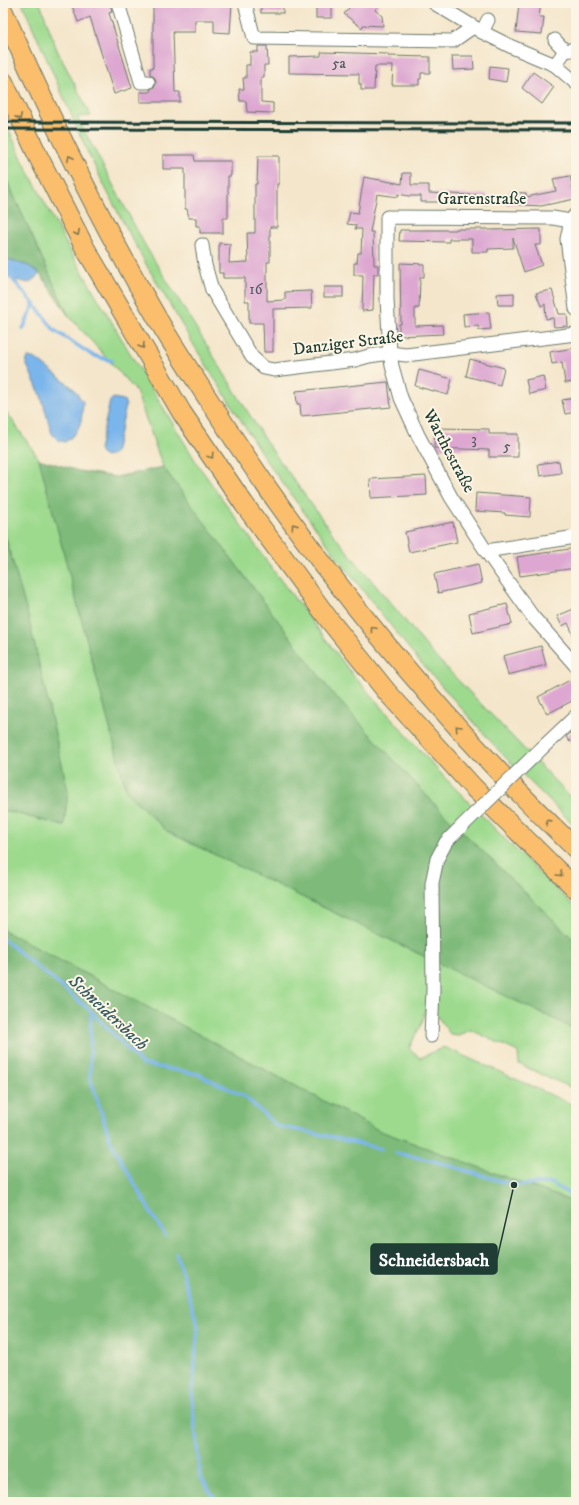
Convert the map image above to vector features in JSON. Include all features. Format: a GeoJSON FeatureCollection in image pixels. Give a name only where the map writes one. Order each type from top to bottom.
{"type":"FeatureCollection","features":[{"type":"Feature","properties":{"kind":"highway"},"geometry":{"type":"LineString","coordinates":[[3,11],[59,135],[91,199],[157,319],[238,447],[307,545],[381,640],[456,726],[545,819],[576,849]]}},
{"type":"Feature","properties":{"kind":"highway"},"geometry":{"type":"LineString","coordinates":[[3,81],[38,156],[85,248],[182,413],[244,504],[330,621],[387,692],[473,787],[576,889]]}},
{"type":"Feature","properties":{"kind":"street"},"geometry":{"type":"LineString","coordinates":[[118,3],[141,82],[148,82]]}},
{"type":"Feature","properties":{"kind":"street"},"geometry":{"type":"LineString","coordinates":[[245,3],[254,38],[453,41],[478,30],[488,20]]}},
{"type":"Feature","properties":{"kind":"street"},"geometry":{"type":"LineString","coordinates":[[434,3],[478,30],[512,47],[555,65],[576,83]]}},
{"type":"Feature","properties":{"kind":"street"},"geometry":{"type":"LineString","coordinates":[[555,40],[570,50],[555,65]]}},
{"type":"Feature","properties":{"kind":"street","name":"Gartenstraße"},"geometry":{"type":"LineString","coordinates":[[387,217],[574,219]]}},
{"type":"Feature","properties":{"kind":"street","name":"Warthestraße"},"geometry":{"type":"LineString","coordinates":[[387,217],[387,299],[390,353],[401,398],[451,497],[486,551],[533,617],[576,666]]}},
{"type":"Feature","properties":{"kind":"street"},"geometry":{"type":"LineString","coordinates":[[574,219],[567,239],[576,309]]}},
{"type":"Feature","properties":{"kind":"street","name":"Danziger Straße"},"geometry":{"type":"LineString","coordinates":[[202,245],[205,266],[212,290],[252,357],[264,368],[274,370],[355,360],[390,353],[406,355],[576,334]]}},
{"type":"Feature","properties":{"kind":"street"},"geometry":{"type":"LineString","coordinates":[[486,551],[576,537]]}},
{"type":"Feature","properties":{"kind":"street"},"geometry":{"type":"LineString","coordinates":[[430,1036],[433,990],[432,883],[437,859],[446,842],[576,716]]}},
{"type":"Feature","properties":{"kind":"green space"},"geometry":{"type":"Polygon","coordinates":[[[22,3],[40,3],[57,50],[91,116],[77,117],[146,247],[267,443],[333,534],[432,653],[576,803],[576,827],[502,754],[415,656],[345,568],[267,462],[195,347],[147,266],[115,207],[88,153],[22,3]]]}},
{"type":"Feature","properties":{"kind":"green space"},"geometry":{"type":"Polygon","coordinates":[[[3,117],[23,161],[69,249],[198,465],[276,574],[353,675],[445,778],[576,908],[576,942],[439,809],[332,693],[163,467],[136,391],[68,315],[3,172],[3,117]]]}},
{"type":"Feature","properties":{"kind":"green space"},"geometry":{"type":"Polygon","coordinates":[[[3,172],[68,315],[40,274],[29,266],[3,258],[3,172]]]}},
{"type":"Feature","properties":{"kind":"green space"},"geometry":{"type":"Polygon","coordinates":[[[3,407],[39,459],[127,793],[168,832],[576,1030],[576,1090],[519,1064],[518,1052],[471,1030],[458,1035],[450,1034],[435,1013],[425,1009],[423,1021],[409,1048],[420,1058],[444,1047],[576,1106],[576,1203],[380,1131],[3,930],[3,810],[64,826],[68,791],[28,616],[3,528],[3,407]]]}},
{"type":"Feature","properties":{"kind":"green space"},"geometry":{"type":"Polygon","coordinates":[[[39,459],[79,471],[116,477],[163,467],[332,693],[439,809],[576,942],[576,1030],[168,832],[127,793],[39,459]]]}},
{"type":"Feature","properties":{"kind":"green space"},"geometry":{"type":"Polygon","coordinates":[[[3,528],[28,616],[68,791],[64,826],[3,810],[3,528]]]}},
{"type":"Feature","properties":{"kind":"green space"},"geometry":{"type":"Polygon","coordinates":[[[3,930],[380,1131],[576,1203],[576,1502],[3,1502],[3,930]]]}},
{"type":"Feature","properties":{"kind":"water"},"geometry":{"type":"Polygon","coordinates":[[[3,258],[29,266],[40,274],[29,283],[3,277],[3,258]]]}},
{"type":"Feature","properties":{"kind":"water"},"geometry":{"type":"Polygon","coordinates":[[[28,357],[36,359],[74,389],[83,402],[80,425],[74,434],[65,442],[58,440],[52,434],[41,396],[26,363],[28,357]]]}},
{"type":"Feature","properties":{"kind":"water"},"geometry":{"type":"Polygon","coordinates":[[[113,398],[124,400],[126,406],[115,453],[106,457],[101,454],[99,450],[110,401],[113,398]]]}},
{"type":"Feature","properties":{"kind":"building"},"geometry":{"type":"Polygon","coordinates":[[[71,3],[110,3],[112,12],[109,13],[132,88],[114,94],[90,17],[78,22],[71,3]]]}},
{"type":"Feature","properties":{"kind":"building"},"geometry":{"type":"Polygon","coordinates":[[[153,3],[232,3],[230,33],[214,32],[214,20],[195,20],[195,32],[173,32],[175,92],[180,92],[180,102],[140,102],[140,92],[150,92],[150,90],[155,86],[156,82],[155,78],[150,74],[150,68],[153,68],[153,3]]]}},
{"type":"Feature","properties":{"kind":"building"},"geometry":{"type":"Polygon","coordinates":[[[261,3],[283,3],[283,13],[261,13],[261,3]]]}},
{"type":"Feature","properties":{"kind":"building"},"geometry":{"type":"Polygon","coordinates":[[[316,3],[332,3],[332,18],[316,18],[316,3]]]}},
{"type":"Feature","properties":{"kind":"building"},"geometry":{"type":"Polygon","coordinates":[[[353,3],[380,3],[375,10],[382,16],[383,26],[363,25],[362,28],[344,14],[353,3]]]}},
{"type":"Feature","properties":{"kind":"building"},"geometry":{"type":"Polygon","coordinates":[[[519,3],[541,3],[539,17],[544,17],[542,34],[516,32],[519,3]]]}},
{"type":"Feature","properties":{"kind":"building"},"geometry":{"type":"Polygon","coordinates":[[[258,46],[267,46],[268,65],[264,65],[264,77],[261,77],[261,102],[273,103],[273,113],[247,112],[246,101],[240,101],[239,89],[244,89],[243,78],[246,78],[246,65],[250,65],[250,52],[258,52],[258,46]]]}},
{"type":"Feature","properties":{"kind":"building"},"geometry":{"type":"Polygon","coordinates":[[[321,52],[430,57],[430,73],[421,73],[419,85],[392,85],[393,66],[375,66],[374,90],[361,90],[361,84],[359,84],[359,74],[289,73],[289,57],[321,56],[321,52]]]}},
{"type":"Feature","properties":{"kind":"building"},"geometry":{"type":"Polygon","coordinates":[[[452,56],[473,56],[474,69],[453,70],[452,56]]]}},
{"type":"Feature","properties":{"kind":"building"},"geometry":{"type":"Polygon","coordinates":[[[490,66],[508,68],[506,82],[489,79],[490,66]]]}},
{"type":"Feature","properties":{"kind":"building"},"geometry":{"type":"Polygon","coordinates":[[[533,72],[554,87],[542,104],[522,88],[533,72]]]}},
{"type":"Feature","properties":{"kind":"building"},"geometry":{"type":"Polygon","coordinates":[[[163,155],[194,155],[195,161],[231,161],[231,176],[228,176],[228,218],[223,218],[223,233],[200,233],[200,226],[196,226],[196,218],[189,218],[187,209],[185,209],[185,169],[163,169],[163,155]]]}},
{"type":"Feature","properties":{"kind":"building"},"geometry":{"type":"Polygon","coordinates":[[[258,156],[279,156],[279,184],[277,184],[277,227],[270,227],[270,262],[267,262],[267,301],[285,300],[285,292],[311,291],[312,308],[273,309],[273,352],[264,352],[263,323],[249,323],[249,301],[245,301],[245,278],[223,278],[223,273],[219,273],[219,243],[230,244],[229,263],[248,262],[247,233],[255,233],[255,184],[257,184],[258,156]]]}},
{"type":"Feature","properties":{"kind":"building"},"geometry":{"type":"Polygon","coordinates":[[[403,173],[411,173],[411,185],[429,185],[429,193],[472,195],[487,194],[487,205],[421,202],[421,196],[398,194],[398,197],[377,194],[370,232],[373,232],[374,265],[378,265],[378,274],[374,274],[373,310],[362,311],[363,275],[354,275],[354,263],[357,263],[358,253],[361,253],[362,229],[355,229],[356,225],[347,224],[350,212],[358,213],[364,177],[402,184],[403,173]]]}},
{"type":"Feature","properties":{"kind":"building"},"geometry":{"type":"Polygon","coordinates":[[[570,176],[575,199],[541,206],[506,204],[506,201],[509,200],[509,192],[526,193],[526,197],[556,191],[553,179],[570,176]]]}},
{"type":"Feature","properties":{"kind":"building"},"geometry":{"type":"Polygon","coordinates":[[[541,229],[541,245],[535,245],[542,265],[524,272],[513,238],[513,248],[488,249],[488,252],[472,252],[472,239],[449,239],[449,242],[399,241],[400,230],[541,229]]]}},
{"type":"Feature","properties":{"kind":"building"},"geometry":{"type":"Polygon","coordinates":[[[400,263],[424,264],[424,277],[420,277],[419,308],[415,308],[415,326],[442,325],[443,334],[399,336],[399,324],[401,324],[400,263]]]}},
{"type":"Feature","properties":{"kind":"building"},"geometry":{"type":"Polygon","coordinates":[[[324,287],[343,287],[343,297],[324,297],[324,287]]]}},
{"type":"Feature","properties":{"kind":"building"},"geometry":{"type":"Polygon","coordinates":[[[552,290],[559,314],[567,314],[568,326],[554,327],[553,318],[546,319],[545,304],[541,306],[536,293],[552,290]]]}},
{"type":"Feature","properties":{"kind":"building"},"geometry":{"type":"Polygon","coordinates":[[[514,293],[514,305],[498,305],[497,294],[514,293]]]}},
{"type":"Feature","properties":{"kind":"building"},"geometry":{"type":"Polygon","coordinates":[[[489,312],[491,329],[479,330],[478,326],[464,327],[463,314],[489,312]]]}},
{"type":"Feature","properties":{"kind":"building"},"geometry":{"type":"Polygon","coordinates":[[[574,348],[576,361],[576,382],[565,383],[562,362],[552,364],[550,352],[574,348]]]}},
{"type":"Feature","properties":{"kind":"building"},"geometry":{"type":"Polygon","coordinates":[[[470,359],[504,368],[500,385],[466,376],[470,359]]]}},
{"type":"Feature","properties":{"kind":"building"},"geometry":{"type":"Polygon","coordinates":[[[419,370],[452,379],[448,395],[415,386],[419,370]]]}},
{"type":"Feature","properties":{"kind":"building"},"geometry":{"type":"Polygon","coordinates":[[[543,376],[546,390],[529,394],[526,380],[543,376]]]}},
{"type":"Feature","properties":{"kind":"building"},"geometry":{"type":"Polygon","coordinates":[[[388,382],[391,407],[301,416],[300,404],[297,404],[296,391],[388,382]]]}},
{"type":"Feature","properties":{"kind":"building"},"geometry":{"type":"Polygon","coordinates":[[[576,398],[576,412],[565,414],[562,400],[576,398]]]}},
{"type":"Feature","properties":{"kind":"building"},"geometry":{"type":"Polygon","coordinates":[[[435,428],[489,429],[489,434],[518,434],[518,457],[489,457],[489,450],[434,448],[435,428]]]}},
{"type":"Feature","properties":{"kind":"building"},"geometry":{"type":"Polygon","coordinates":[[[559,461],[561,473],[540,476],[538,464],[559,461]]]}},
{"type":"Feature","properties":{"kind":"building"},"geometry":{"type":"Polygon","coordinates":[[[426,476],[427,495],[371,498],[370,479],[426,476]]]}},
{"type":"Feature","properties":{"kind":"building"},"geometry":{"type":"Polygon","coordinates":[[[476,493],[531,497],[530,517],[505,515],[505,513],[475,511],[476,493]]]}},
{"type":"Feature","properties":{"kind":"building"},"geometry":{"type":"Polygon","coordinates":[[[453,522],[457,542],[409,552],[405,532],[453,522]]]}},
{"type":"Feature","properties":{"kind":"building"},"geometry":{"type":"Polygon","coordinates":[[[576,548],[576,568],[520,576],[517,557],[576,548]]]}},
{"type":"Feature","properties":{"kind":"building"},"geometry":{"type":"Polygon","coordinates":[[[478,564],[482,583],[438,593],[434,574],[478,564]]]}},
{"type":"Feature","properties":{"kind":"building"},"geometry":{"type":"Polygon","coordinates":[[[507,604],[512,624],[473,633],[469,613],[507,604]]]}},
{"type":"Feature","properties":{"kind":"building"},"geometry":{"type":"Polygon","coordinates":[[[576,608],[576,641],[568,623],[562,626],[557,616],[576,608]]]}},
{"type":"Feature","properties":{"kind":"building"},"geometry":{"type":"Polygon","coordinates":[[[541,646],[546,665],[508,675],[503,656],[541,646]]]}},
{"type":"Feature","properties":{"kind":"building"},"geometry":{"type":"Polygon","coordinates":[[[572,679],[576,688],[576,699],[547,714],[538,697],[572,679]]]}},
{"type":"Feature","properties":{"kind":"building"},"geometry":{"type":"Polygon","coordinates":[[[576,727],[576,736],[570,742],[566,737],[576,727]]]}},
{"type":"Feature","properties":{"kind":"waterway"},"geometry":{"type":"LineString","coordinates":[[3,272],[10,276],[54,330],[92,355],[112,361]]}},
{"type":"Feature","properties":{"kind":"waterway"},"geometry":{"type":"LineString","coordinates":[[23,329],[34,304]]}},
{"type":"Feature","properties":{"kind":"waterway","name":"Schneidersbach"},"geometry":{"type":"LineString","coordinates":[[3,939],[91,1011],[142,1064],[198,1074],[244,1096],[277,1126],[333,1137],[381,1149]]}},
{"type":"Feature","properties":{"kind":"waterway"},"geometry":{"type":"LineString","coordinates":[[91,1011],[90,1077],[110,1140],[165,1235]]}},
{"type":"Feature","properties":{"kind":"waterway","name":"Schneidersbach"},"geometry":{"type":"LineString","coordinates":[[396,1153],[434,1161],[514,1185],[551,1183],[576,1198]]}},
{"type":"Feature","properties":{"kind":"waterway"},"geometry":{"type":"LineString","coordinates":[[176,1253],[198,1325],[192,1398],[200,1476],[217,1502]]}},
{"type":"Feature","properties":{"kind":"railway"},"geometry":{"type":"LineString","coordinates":[[3,122],[576,123]]}},
{"type":"Feature","properties":{"kind":"railway"},"geometry":{"type":"LineString","coordinates":[[3,129],[576,130]]}},
{"type":"Feature","properties":{"kind":"place","name":"Schneidersbach"},"geometry":{"type":"Point","coordinates":[514,1185]}}]}
